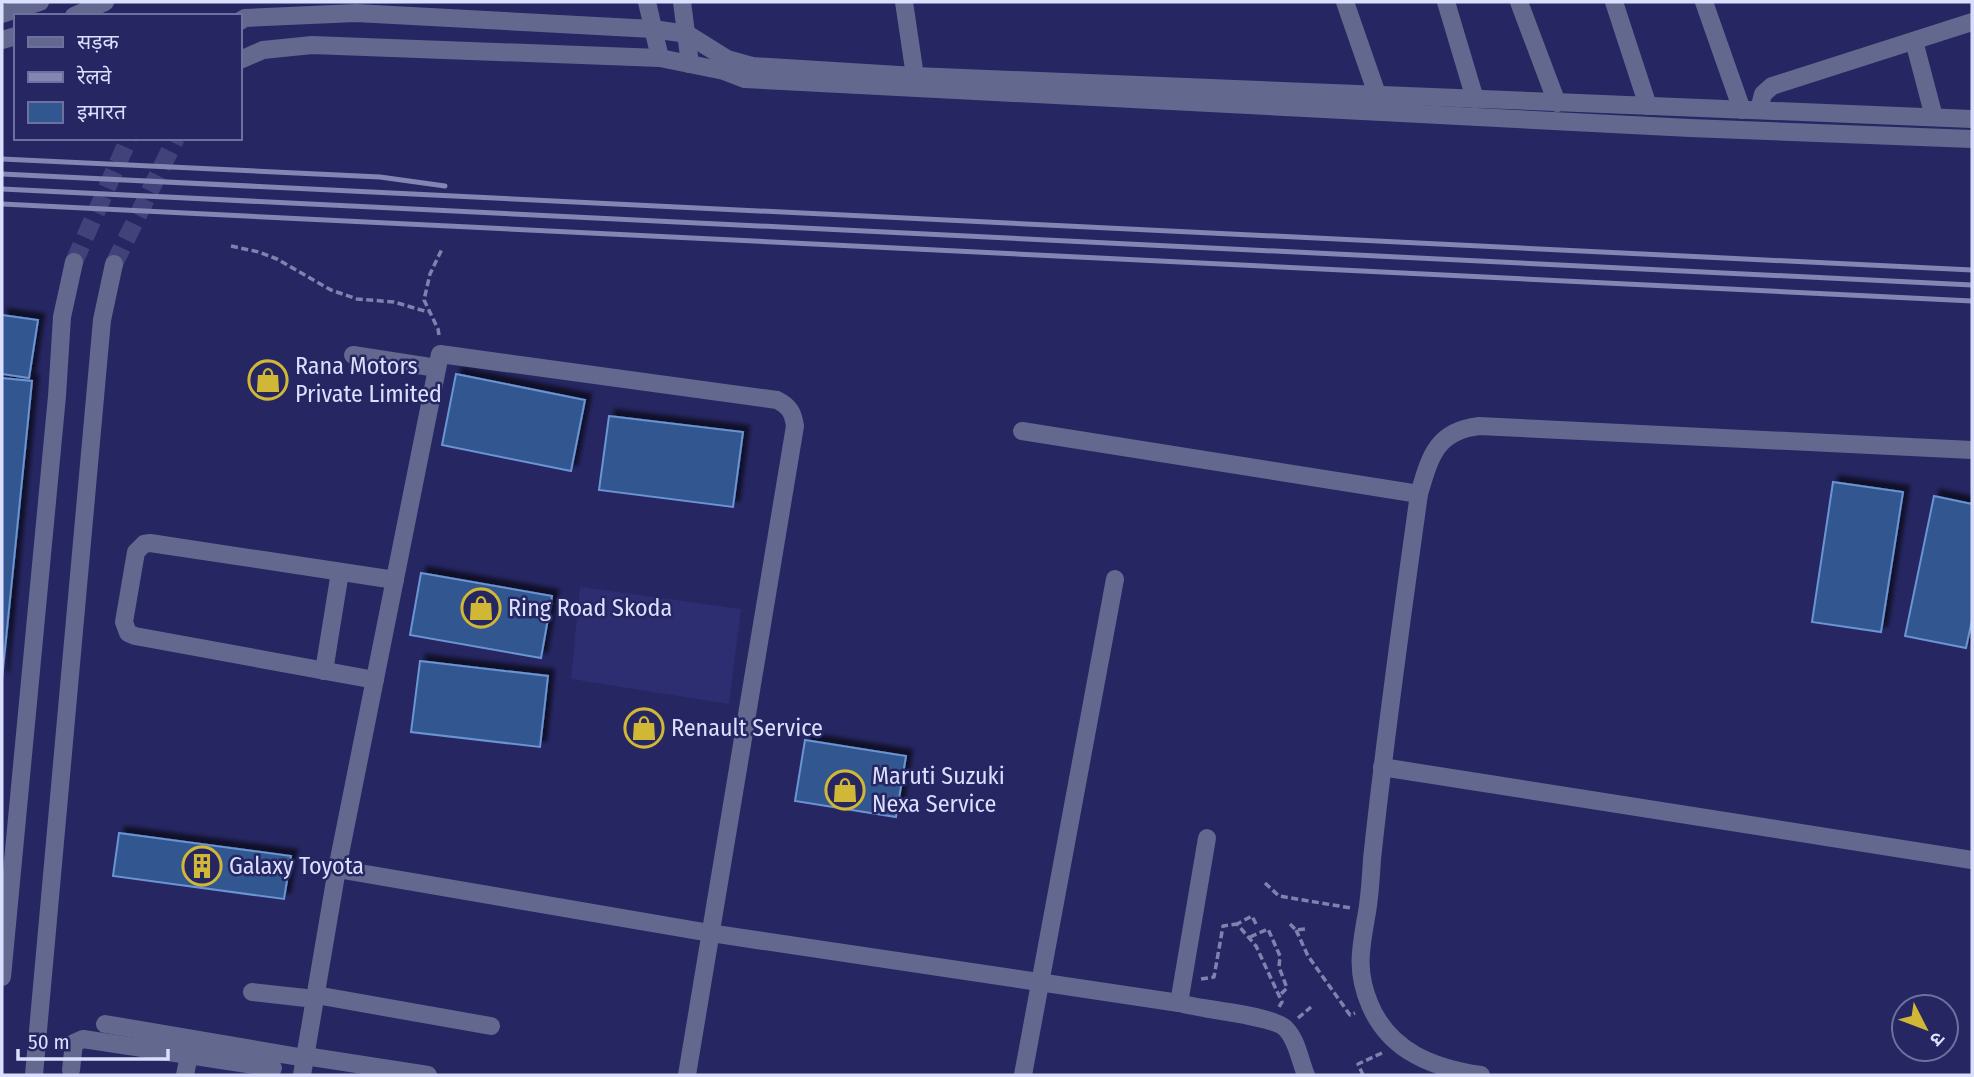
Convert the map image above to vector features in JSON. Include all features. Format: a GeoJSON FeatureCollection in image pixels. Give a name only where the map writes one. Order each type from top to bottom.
{"type":"FeatureCollection","features":[{"type":"Feature","properties":{"kind":"street"},"geometry":{"type":"LineString","coordinates":[[2,14],[40,2]]}},
{"type":"Feature","properties":{"kind":"street"},"geometry":{"type":"LineString","coordinates":[[78,14],[105,2]]}},
{"type":"Feature","properties":{"kind":"street"},"geometry":{"type":"LineString","coordinates":[[647,2],[660,58]]}},
{"type":"Feature","properties":{"kind":"street"},"geometry":{"type":"LineString","coordinates":[[682,2],[690,64]]}},
{"type":"Feature","properties":{"kind":"street"},"geometry":{"type":"LineString","coordinates":[[904,2],[915,76]]}},
{"type":"Feature","properties":{"kind":"street"},"geometry":{"type":"LineString","coordinates":[[1345,2],[1377,94]]}},
{"type":"Feature","properties":{"kind":"street"},"geometry":{"type":"LineString","coordinates":[[1446,2],[1475,99]]}},
{"type":"Feature","properties":{"kind":"street"},"geometry":{"type":"LineString","coordinates":[[1519,2],[1557,103]]}},
{"type":"Feature","properties":{"kind":"street"},"geometry":{"type":"LineString","coordinates":[[1614,2],[1648,106]]}},
{"type":"Feature","properties":{"kind":"street"},"geometry":{"type":"LineString","coordinates":[[1704,2],[1750,110]]}},
{"type":"Feature","properties":{"kind":"street"},"geometry":{"type":"LineString","coordinates":[[242,20],[356,13],[653,29],[687,34],[727,59],[752,66],[915,76],[1972,119]]}},
{"type":"Feature","properties":{"kind":"street"},"geometry":{"type":"LineString","coordinates":[[1750,110],[1772,86],[1972,22]]}},
{"type":"Feature","properties":{"kind":"street"},"geometry":{"type":"LineString","coordinates":[[1914,41],[1934,117]]}},
{"type":"Feature","properties":{"kind":"street"},"geometry":{"type":"LineString","coordinates":[[242,59],[263,50],[312,45],[660,58],[723,71],[745,79],[1690,128],[1972,139]]}},
{"type":"Feature","properties":{"kind":"street"},"geometry":{"type":"LineString","coordinates":[[2,977],[62,317],[74,262]]}},
{"type":"Feature","properties":{"kind":"street"},"geometry":{"type":"LineString","coordinates":[[34,1075],[102,320],[114,264]]}},
{"type":"Feature","properties":{"kind":"street"},"geometry":{"type":"LineString","coordinates":[[353,355],[439,361],[777,400],[787,405],[793,414],[795,426],[687,1075]]}},
{"type":"Feature","properties":{"kind":"street"},"geometry":{"type":"LineString","coordinates":[[304,1063],[337,869],[439,361]]}},
{"type":"Feature","properties":{"kind":"street"},"geometry":{"type":"LineString","coordinates":[[1481,1075],[1450,1070],[1414,1055],[1386,1034],[1370,1007],[1362,984],[1359,950],[1367,911],[1382,767],[1419,494],[1429,459],[1441,442],[1459,428],[1479,426],[1972,450]]}},
{"type":"Feature","properties":{"kind":"street"},"geometry":{"type":"LineString","coordinates":[[1022,431],[1419,494]]}},
{"type":"Feature","properties":{"kind":"street"},"geometry":{"type":"LineString","coordinates":[[374,680],[135,636],[125,629],[124,622],[136,552],[144,544],[150,543],[395,580]]}},
{"type":"Feature","properties":{"kind":"street"},"geometry":{"type":"LineString","coordinates":[[324,671],[340,572]]}},
{"type":"Feature","properties":{"kind":"street"},"geometry":{"type":"LineString","coordinates":[[1023,1075],[1115,579]]}},
{"type":"Feature","properties":{"kind":"street"},"geometry":{"type":"LineString","coordinates":[[1382,767],[1972,860]]}},
{"type":"Feature","properties":{"kind":"street"},"geometry":{"type":"LineString","coordinates":[[1179,1003],[1207,838]]}},
{"type":"Feature","properties":{"kind":"street"},"geometry":{"type":"LineString","coordinates":[[337,869],[710,933],[1179,1003],[1271,1020],[1286,1029],[1306,1075]]}},
{"type":"Feature","properties":{"kind":"street"},"geometry":{"type":"LineString","coordinates":[[252,992],[315,997],[491,1026]]}},
{"type":"Feature","properties":{"kind":"street"},"geometry":{"type":"LineString","coordinates":[[105,1024],[304,1063],[428,1075]]}},
{"type":"Feature","properties":{"kind":"street"},"geometry":{"type":"LineString","coordinates":[[71,1070],[74,1043],[79,1040],[273,1069]]}},
{"type":"Feature","properties":{"kind":"street"},"geometry":{"type":"LineString","coordinates":[[185,1075],[189,1055]]}},
{"type":"Feature","properties":{"kind":"path"},"geometry":{"type":"LineString","coordinates":[[231,247],[259,252],[277,259],[331,290],[357,299],[394,302],[428,312]]}},
{"type":"Feature","properties":{"kind":"path"},"geometry":{"type":"LineString","coordinates":[[439,361],[438,329],[424,300],[430,274],[442,249]]}},
{"type":"Feature","properties":{"kind":"path"},"geometry":{"type":"LineString","coordinates":[[1265,883],[1279,895],[1367,911]]}},
{"type":"Feature","properties":{"kind":"path"},"geometry":{"type":"LineString","coordinates":[[1182,983],[1214,977],[1223,926],[1237,924],[1252,916],[1256,924]]}},
{"type":"Feature","properties":{"kind":"path"},"geometry":{"type":"LineString","coordinates":[[1237,924],[1256,946],[1282,1002],[1271,1020]]}},
{"type":"Feature","properties":{"kind":"path"},"geometry":{"type":"LineString","coordinates":[[1290,924],[1296,930],[1308,956],[1350,1015],[1370,1007]]}},
{"type":"Feature","properties":{"kind":"path"},"geometry":{"type":"LineString","coordinates":[[1250,937],[1268,929],[1280,956],[1279,967],[1287,988],[1279,996]]}},
{"type":"Feature","properties":{"kind":"path"},"geometry":{"type":"LineString","coordinates":[[1296,930],[1306,929]]}},
{"type":"Feature","properties":{"kind":"path"},"geometry":{"type":"LineString","coordinates":[[1363,1075],[1358,1064],[1400,1044]]}},
{"type":"Feature","properties":{"kind":"shaded area"},"geometry":{"type":"Polygon","coordinates":[[[580,587],[741,609],[729,704],[571,679],[580,587]]]}},
{"type":"Feature","properties":{"kind":"building"},"geometry":{"type":"Polygon","coordinates":[[[2,315],[38,320],[29,378],[2,374],[2,315]]]}},
{"type":"Feature","properties":{"kind":"building"},"geometry":{"type":"Polygon","coordinates":[[[456,374],[585,400],[571,471],[442,445],[456,374]]]}},
{"type":"Feature","properties":{"kind":"building"},"geometry":{"type":"Polygon","coordinates":[[[2,378],[32,381],[2,679],[2,378]]]}},
{"type":"Feature","properties":{"kind":"building"},"geometry":{"type":"Polygon","coordinates":[[[609,416],[743,432],[733,507],[599,490],[609,416]]]}},
{"type":"Feature","properties":{"kind":"building"},"geometry":{"type":"Polygon","coordinates":[[[1833,482],[1903,492],[1881,632],[1812,622],[1833,482]]]}},
{"type":"Feature","properties":{"kind":"building"},"geometry":{"type":"Polygon","coordinates":[[[1934,496],[1972,504],[1972,620],[1966,648],[1905,636],[1934,496]]]}},
{"type":"Feature","properties":{"kind":"building"},"geometry":{"type":"Polygon","coordinates":[[[421,573],[552,596],[541,658],[410,635],[421,573]]]}},
{"type":"Feature","properties":{"kind":"building"},"geometry":{"type":"Polygon","coordinates":[[[420,661],[548,676],[540,747],[411,732],[420,661]]]}},
{"type":"Feature","properties":{"kind":"building"},"geometry":{"type":"Polygon","coordinates":[[[805,740],[906,756],[896,817],[795,801],[805,740]]]}},
{"type":"Feature","properties":{"kind":"building","name":"Galaxy Toyota"},"geometry":{"type":"Polygon","coordinates":[[[119,833],[291,856],[284,899],[113,876],[119,833]]]}},
{"type":"Feature","properties":{"kind":"tunnel"},"geometry":{"type":"LineString","coordinates":[[74,262],[128,140]]}},
{"type":"Feature","properties":{"kind":"tunnel"},"geometry":{"type":"LineString","coordinates":[[114,264],[175,140]]}},
{"type":"Feature","properties":{"kind":"railway"},"geometry":{"type":"LineString","coordinates":[[2,159],[380,177],[445,186]]}},
{"type":"Feature","properties":{"kind":"railway"},"geometry":{"type":"LineString","coordinates":[[2,174],[1972,270]]}},
{"type":"Feature","properties":{"kind":"railway"},"geometry":{"type":"LineString","coordinates":[[2,189],[1972,285]]}},
{"type":"Feature","properties":{"kind":"railway"},"geometry":{"type":"LineString","coordinates":[[2,204],[1972,301]]}},
{"type":"Feature","properties":{"kind":"place","name":"Rana Motors Private Limited"},"geometry":{"type":"Point","coordinates":[268,380]}},
{"type":"Feature","properties":{"kind":"place","name":"Ring Road Skoda"},"geometry":{"type":"Point","coordinates":[481,608]}},
{"type":"Feature","properties":{"kind":"place","name":"Renault Service"},"geometry":{"type":"Point","coordinates":[644,728]}},
{"type":"Feature","properties":{"kind":"place","name":"Maruti Suzuki Nexa Service"},"geometry":{"type":"Point","coordinates":[845,790]}},
{"type":"Feature","properties":{"kind":"place","name":"Galaxy Toyota"},"geometry":{"type":"Point","coordinates":[202,866]}}]}
